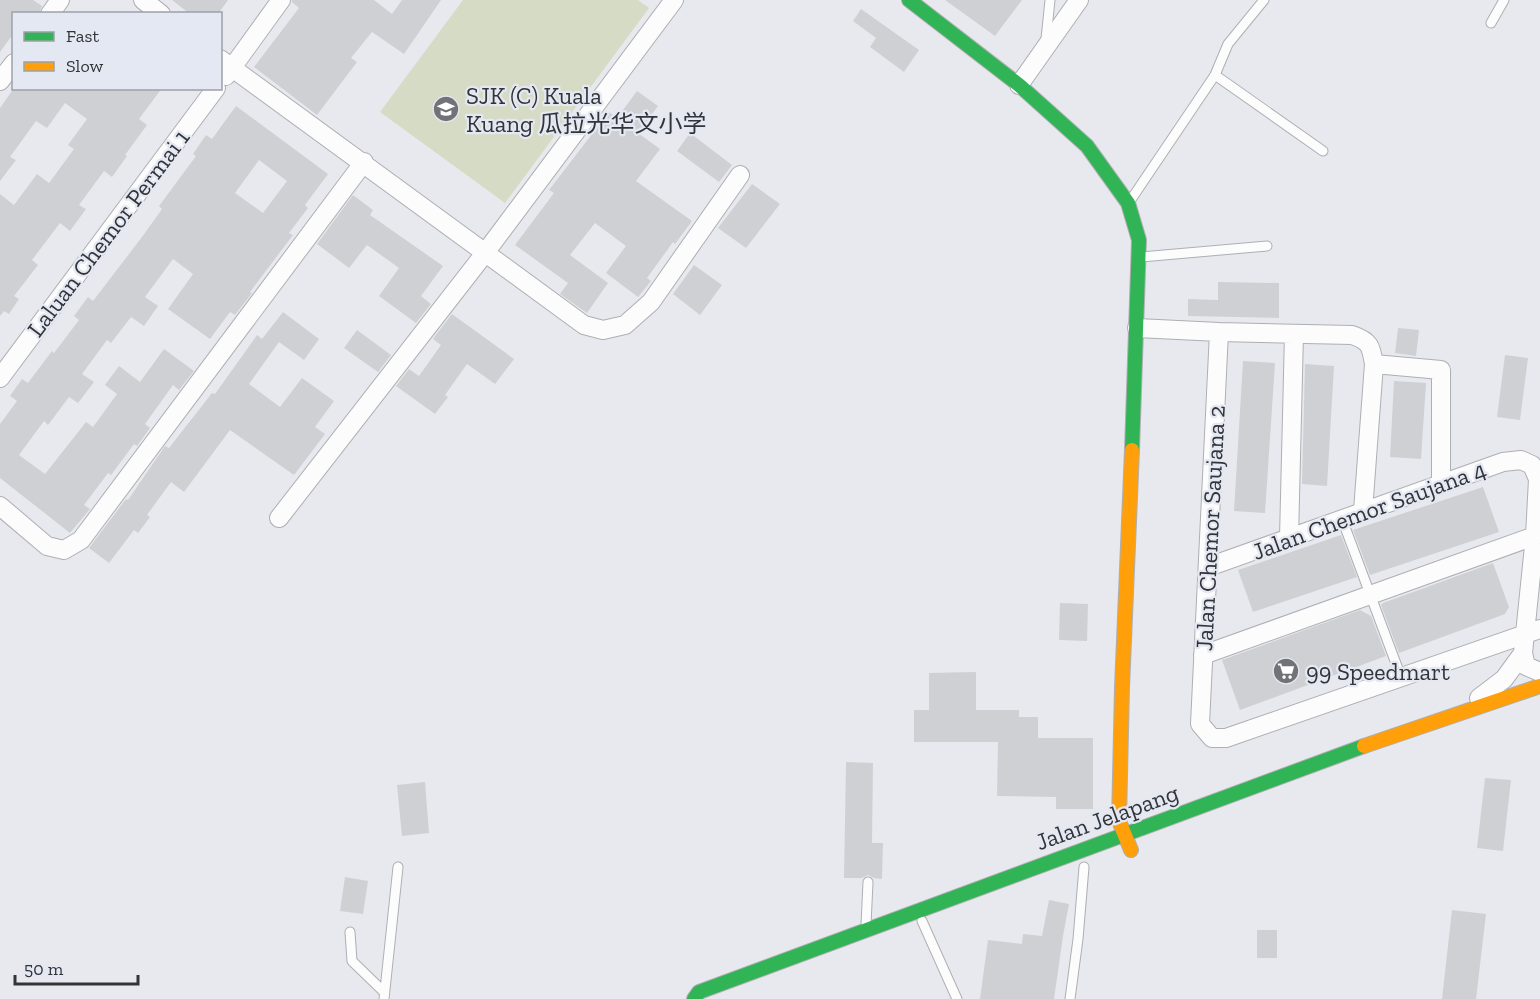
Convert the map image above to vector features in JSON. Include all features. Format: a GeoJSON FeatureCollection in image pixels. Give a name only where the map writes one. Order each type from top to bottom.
{"type":"FeatureCollection","features":[{"type":"Feature","properties":{"kind":"main road"},"geometry":{"type":"LineString","coordinates":[[909,0],[1019,85],[1087,146],[1128,203],[1139,240],[1121,699],[1119,821],[1131,850]]}},
{"type":"Feature","properties":{"kind":"main road","name":"Jalan Jelapang"},"geometry":{"type":"LineString","coordinates":[[1455,722],[1540,686]]}},
{"type":"Feature","properties":{"kind":"main road","name":"Jalan Jelapang"},"geometry":{"type":"LineString","coordinates":[[694,999],[699,992],[1380,740],[1540,699]]}},
{"type":"Feature","properties":{"kind":"main road"},"geometry":{"type":"LineString","coordinates":[[707,999],[878,934],[985,901]]}},
{"type":"Feature","properties":{"kind":"street"},"geometry":{"type":"LineString","coordinates":[[143,0],[158,12]]}},
{"type":"Feature","properties":{"kind":"street"},"geometry":{"type":"LineString","coordinates":[[281,0],[226,63],[584,325],[603,330],[625,325],[651,302],[740,175]]}},
{"type":"Feature","properties":{"kind":"street"},"geometry":{"type":"LineString","coordinates":[[279,518],[485,253],[674,0]]}},
{"type":"Feature","properties":{"kind":"street"},"geometry":{"type":"LineString","coordinates":[[1019,85],[1079,0]]}},
{"type":"Feature","properties":{"kind":"street"},"geometry":{"type":"LineString","coordinates":[[0,81],[12,66]]}},
{"type":"Feature","properties":{"kind":"street","name":"Laluan Chemor Permai 1"},"geometry":{"type":"LineString","coordinates":[[0,378],[215,90]]}},
{"type":"Feature","properties":{"kind":"street"},"geometry":{"type":"LineString","coordinates":[[0,506],[47,546],[64,550],[81,540],[363,162]]}},
{"type":"Feature","properties":{"kind":"street"},"geometry":{"type":"LineString","coordinates":[[1137,328],[1352,334],[1365,339],[1371,348],[1374,364],[1363,511]]}},
{"type":"Feature","properties":{"kind":"street","name":"Jalan Chemor Saujana 2"},"geometry":{"type":"LineString","coordinates":[[1220,332],[1200,724],[1212,738],[1226,738],[1401,677]]}},
{"type":"Feature","properties":{"kind":"street"},"geometry":{"type":"LineString","coordinates":[[1289,538],[1294,333]]}},
{"type":"Feature","properties":{"kind":"street"},"geometry":{"type":"LineString","coordinates":[[1374,364],[1442,370],[1441,484]]}},
{"type":"Feature","properties":{"kind":"street","name":"Jalan Chemor Saujana 4"},"geometry":{"type":"LineString","coordinates":[[1208,567],[1503,462],[1521,460],[1532,465],[1538,479],[1538,535]]}},
{"type":"Feature","properties":{"kind":"street"},"geometry":{"type":"LineString","coordinates":[[1203,655],[1538,535],[1533,631],[1523,652],[1504,679],[1455,722]]}},
{"type":"Feature","properties":{"kind":"street"},"geometry":{"type":"LineString","coordinates":[[1401,677],[1533,631]]}},
{"type":"Feature","properties":{"kind":"street"},"geometry":{"type":"LineString","coordinates":[[1523,652],[1526,666],[1540,672]]}},
{"type":"Feature","properties":{"kind":"lane"},"geometry":{"type":"LineString","coordinates":[[1046,48],[1050,0]]}},
{"type":"Feature","properties":{"kind":"lane"},"geometry":{"type":"LineString","coordinates":[[1128,203],[1215,75],[1228,44],[1264,0]]}},
{"type":"Feature","properties":{"kind":"lane"},"geometry":{"type":"LineString","coordinates":[[1491,23],[1504,0]]}},
{"type":"Feature","properties":{"kind":"lane"},"geometry":{"type":"LineString","coordinates":[[1215,75],[1323,151]]}},
{"type":"Feature","properties":{"kind":"lane"},"geometry":{"type":"LineString","coordinates":[[1138,257],[1267,246]]}},
{"type":"Feature","properties":{"kind":"lane"},"geometry":{"type":"LineString","coordinates":[[1342,519],[1401,677]]}},
{"type":"Feature","properties":{"kind":"lane"},"geometry":{"type":"LineString","coordinates":[[384,996],[398,867]]}},
{"type":"Feature","properties":{"kind":"lane"},"geometry":{"type":"LineString","coordinates":[[1070,999],[1078,939],[1083,867]]}},
{"type":"Feature","properties":{"kind":"lane"},"geometry":{"type":"LineString","coordinates":[[866,930],[868,882]]}},
{"type":"Feature","properties":{"kind":"lane"},"geometry":{"type":"LineString","coordinates":[[922,921],[957,999]]}},
{"type":"Feature","properties":{"kind":"lane"},"geometry":{"type":"LineString","coordinates":[[350,932],[352,961],[384,996]]}},
{"type":"Feature","properties":{"kind":"green space"},"geometry":{"type":"Polygon","coordinates":[[[463,0],[638,0],[649,8],[505,203],[380,112],[463,0]]]}},
{"type":"Feature","properties":{"kind":"building"},"geometry":{"type":"Polygon","coordinates":[[[0,0],[33,0],[42,6],[40,12],[12,12],[12,36],[0,52],[0,0]]]}},
{"type":"Feature","properties":{"kind":"building"},"geometry":{"type":"Polygon","coordinates":[[[172,0],[228,0],[219,12],[187,12],[172,0]]]}},
{"type":"Feature","properties":{"kind":"building"},"geometry":{"type":"Polygon","coordinates":[[[292,0],[374,0],[392,14],[402,0],[441,0],[404,54],[372,32],[351,58],[357,62],[317,115],[254,67],[299,8],[292,0]]]}},
{"type":"Feature","properties":{"kind":"building"},"geometry":{"type":"Polygon","coordinates":[[[945,0],[1022,0],[995,36],[945,0]]]}},
{"type":"Feature","properties":{"kind":"building"},"geometry":{"type":"Polygon","coordinates":[[[861,9],[919,50],[904,72],[870,47],[876,38],[853,21],[861,9]]]}},
{"type":"Feature","properties":{"kind":"building"},"geometry":{"type":"Polygon","coordinates":[[[13,90],[161,90],[139,119],[147,125],[125,155],[127,156],[112,177],[104,171],[79,205],[86,209],[70,231],[60,223],[32,260],[38,265],[14,296],[19,299],[9,314],[4,311],[0,316],[0,194],[14,205],[37,174],[49,183],[74,149],[68,145],[87,119],[65,103],[47,128],[36,121],[10,157],[16,160],[0,181],[0,108],[13,90]]]}},
{"type":"Feature","properties":{"kind":"building"},"geometry":{"type":"Polygon","coordinates":[[[637,91],[658,106],[638,133],[660,149],[636,181],[692,221],[675,244],[673,242],[647,278],[651,281],[638,297],[606,273],[626,246],[595,223],[570,255],[608,283],[587,313],[560,294],[568,283],[515,245],[554,193],[549,190],[609,112],[617,118],[637,91]]]}},
{"type":"Feature","properties":{"kind":"building"},"geometry":{"type":"Polygon","coordinates":[[[236,106],[328,174],[305,205],[308,208],[289,233],[293,235],[250,292],[252,293],[235,315],[230,312],[210,339],[168,309],[193,274],[173,259],[145,297],[158,306],[144,326],[131,317],[111,343],[107,340],[82,374],[94,382],[78,403],[69,397],[48,425],[44,421],[19,455],[45,474],[86,422],[93,427],[117,394],[105,385],[119,366],[140,382],[164,349],[194,371],[179,390],[173,385],[145,424],[150,428],[137,446],[134,444],[111,475],[108,473],[84,505],[90,509],[70,533],[0,478],[0,424],[17,401],[10,396],[22,379],[28,383],[52,351],[54,353],[79,320],[74,316],[88,297],[93,301],[162,209],[159,206],[196,156],[193,154],[206,135],[212,139],[236,106]],[[259,160],[235,193],[263,213],[287,181],[259,160]]]}},
{"type":"Feature","properties":{"kind":"building"},"geometry":{"type":"Polygon","coordinates":[[[690,133],[732,165],[719,182],[677,151],[690,133]]]}},
{"type":"Feature","properties":{"kind":"building"},"geometry":{"type":"Polygon","coordinates":[[[752,184],[780,204],[746,248],[718,228],[752,184]]]}},
{"type":"Feature","properties":{"kind":"building"},"geometry":{"type":"Polygon","coordinates":[[[353,195],[373,210],[370,215],[443,266],[421,296],[431,304],[416,323],[379,296],[399,268],[367,245],[349,268],[317,244],[353,195]]]}},
{"type":"Feature","properties":{"kind":"building"},"geometry":{"type":"Polygon","coordinates":[[[694,265],[722,285],[700,315],[673,294],[694,265]]]}},
{"type":"Feature","properties":{"kind":"building"},"geometry":{"type":"Polygon","coordinates":[[[1218,282],[1279,283],[1279,318],[1188,316],[1188,299],[1218,300],[1218,282]]]}},
{"type":"Feature","properties":{"kind":"building"},"geometry":{"type":"Polygon","coordinates":[[[283,312],[319,339],[304,360],[279,342],[249,384],[280,407],[302,378],[334,401],[315,427],[325,434],[294,475],[230,430],[184,492],[171,482],[147,515],[150,517],[138,533],[134,530],[109,563],[89,548],[126,499],[128,500],[165,446],[169,448],[212,393],[215,394],[257,335],[262,339],[283,312]]]}},
{"type":"Feature","properties":{"kind":"building"},"geometry":{"type":"Polygon","coordinates":[[[452,314],[514,359],[495,384],[467,364],[445,395],[448,397],[435,414],[396,386],[409,369],[419,376],[441,345],[433,339],[452,314]]]}},
{"type":"Feature","properties":{"kind":"building"},"geometry":{"type":"Polygon","coordinates":[[[1398,328],[1419,330],[1416,356],[1395,353],[1398,328]]]}},
{"type":"Feature","properties":{"kind":"building"},"geometry":{"type":"Polygon","coordinates":[[[357,330],[391,355],[378,372],[344,348],[357,330]]]}},
{"type":"Feature","properties":{"kind":"building"},"geometry":{"type":"Polygon","coordinates":[[[1505,355],[1528,358],[1520,420],[1497,417],[1505,355]]]}},
{"type":"Feature","properties":{"kind":"building"},"geometry":{"type":"Polygon","coordinates":[[[1243,361],[1275,363],[1265,513],[1234,511],[1243,361]]]}},
{"type":"Feature","properties":{"kind":"building"},"geometry":{"type":"Polygon","coordinates":[[[1305,364],[1334,366],[1327,486],[1302,484],[1305,364]]]}},
{"type":"Feature","properties":{"kind":"building"},"geometry":{"type":"Polygon","coordinates":[[[1394,381],[1426,383],[1421,459],[1390,457],[1394,381]]]}},
{"type":"Feature","properties":{"kind":"building"},"geometry":{"type":"Polygon","coordinates":[[[1483,487],[1499,532],[1370,575],[1353,530],[1483,487]]]}},
{"type":"Feature","properties":{"kind":"building"},"geometry":{"type":"Polygon","coordinates":[[[1341,535],[1357,577],[1253,612],[1238,570],[1341,535]]]}},
{"type":"Feature","properties":{"kind":"building"},"geometry":{"type":"Polygon","coordinates":[[[1493,563],[1509,607],[1505,614],[1399,653],[1381,605],[1383,603],[1493,563]]]}},
{"type":"Feature","properties":{"kind":"building"},"geometry":{"type":"Polygon","coordinates":[[[1060,603],[1088,604],[1087,641],[1059,640],[1060,603]]]}},
{"type":"Feature","properties":{"kind":"building"},"geometry":{"type":"Polygon","coordinates":[[[1360,610],[1371,616],[1386,656],[1240,710],[1222,660],[1360,610]]]}},
{"type":"Feature","properties":{"kind":"building"},"geometry":{"type":"Polygon","coordinates":[[[976,672],[976,710],[1019,710],[1019,717],[1038,717],[1038,738],[1093,738],[1093,809],[1056,809],[1056,797],[997,796],[998,742],[914,742],[914,710],[929,710],[929,673],[976,672]]]}},
{"type":"Feature","properties":{"kind":"building"},"geometry":{"type":"Polygon","coordinates":[[[846,762],[873,763],[872,843],[883,843],[882,879],[868,875],[862,878],[844,878],[846,762]]]}},
{"type":"Feature","properties":{"kind":"building"},"geometry":{"type":"Polygon","coordinates":[[[1485,778],[1511,780],[1503,851],[1477,848],[1485,778]]]}},
{"type":"Feature","properties":{"kind":"building"},"geometry":{"type":"Polygon","coordinates":[[[425,782],[429,833],[402,836],[397,785],[425,782]]]}},
{"type":"Feature","properties":{"kind":"building"},"geometry":{"type":"Polygon","coordinates":[[[345,877],[368,881],[363,914],[340,911],[345,877]]]}},
{"type":"Feature","properties":{"kind":"building"},"geometry":{"type":"Polygon","coordinates":[[[1049,900],[1069,904],[1054,999],[980,999],[988,940],[1022,944],[1023,934],[1042,936],[1049,900]]]}},
{"type":"Feature","properties":{"kind":"building"},"geometry":{"type":"Polygon","coordinates":[[[1452,910],[1486,914],[1476,999],[1442,999],[1452,910]]]}},
{"type":"Feature","properties":{"kind":"building"},"geometry":{"type":"Polygon","coordinates":[[[1257,930],[1277,930],[1277,958],[1257,958],[1257,930]]]}},
{"type":"Feature","properties":{"kind":"traffic: fast"},"geometry":{"type":"LineString","coordinates":[[909,0],[1019,85],[1087,146],[1128,203],[1139,240],[1132,450]]}},
{"type":"Feature","properties":{"kind":"traffic: fast"},"geometry":{"type":"LineString","coordinates":[[694,999],[699,992],[1364,746]]}},
{"type":"Feature","properties":{"kind":"traffic: slow"},"geometry":{"type":"LineString","coordinates":[[1131,850],[1119,821],[1132,450]]}},
{"type":"Feature","properties":{"kind":"traffic: slow"},"geometry":{"type":"LineString","coordinates":[[1364,746],[1540,686]]}},
{"type":"Feature","properties":{"kind":"place","name":"SJK (C) Kuala Kuang 瓜拉光华文小学"},"geometry":{"type":"Point","coordinates":[446,109]}},
{"type":"Feature","properties":{"kind":"place","name":"99 Speedmart"},"geometry":{"type":"Point","coordinates":[1286,671]}}]}
